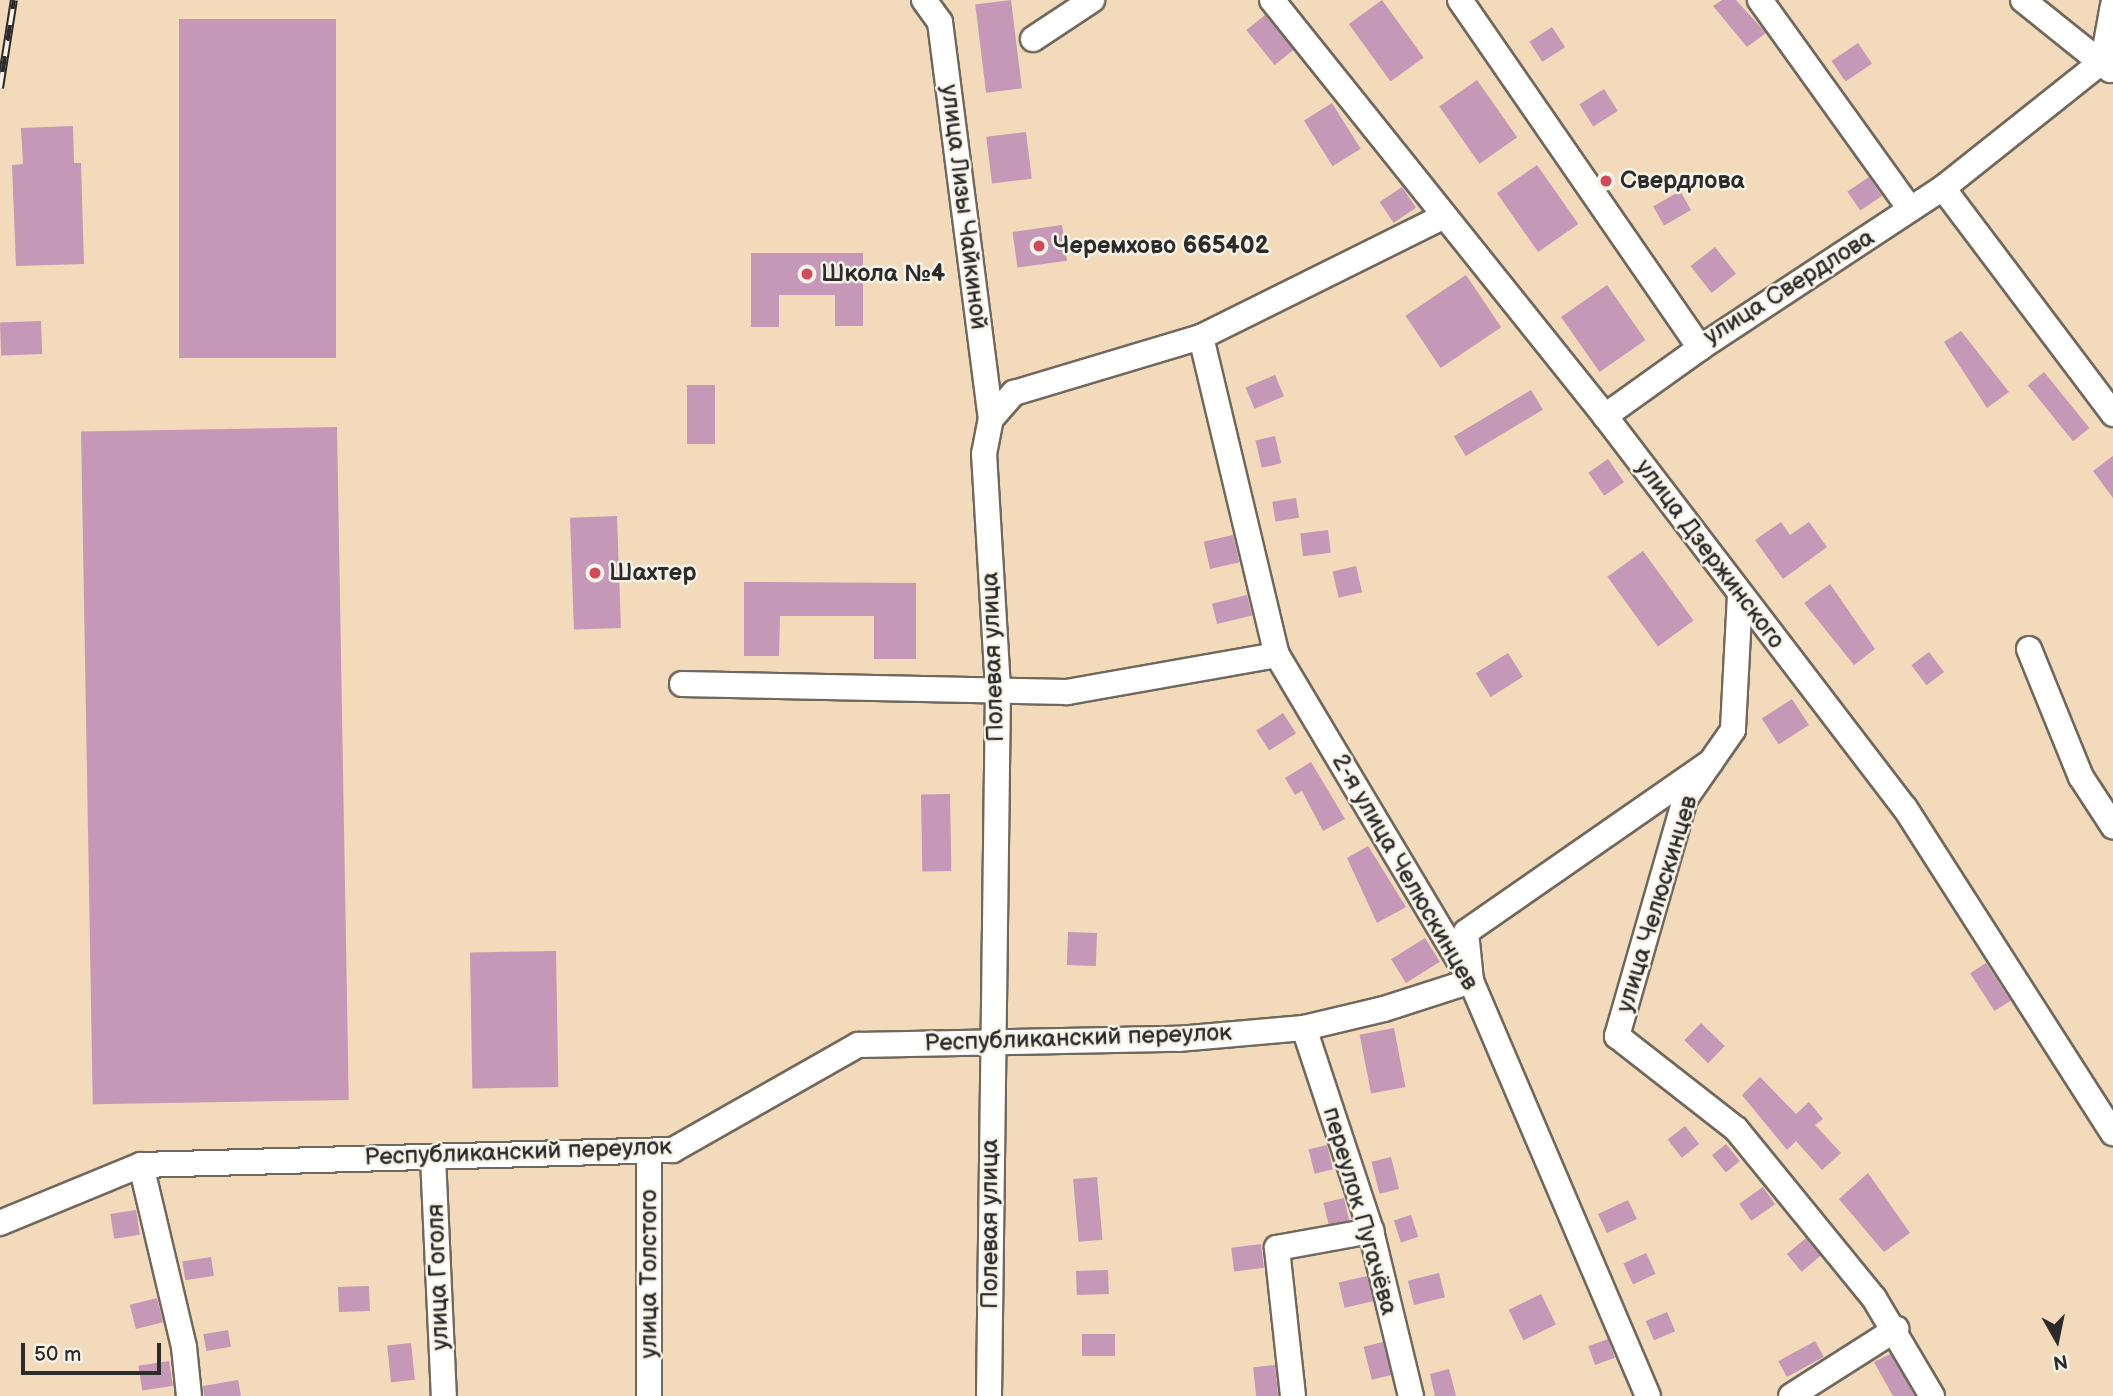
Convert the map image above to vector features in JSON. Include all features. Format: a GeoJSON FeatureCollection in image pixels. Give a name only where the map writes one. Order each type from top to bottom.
{"type":"FeatureCollection","features":[{"type":"Feature","properties":{"kind":"street","name":"улица Лизы Чайкиной"},"geometry":{"type":"LineString","coordinates":[[924,0],[940,22],[991,419]]}},
{"type":"Feature","properties":{"kind":"street"},"geometry":{"type":"LineString","coordinates":[[1033,39],[1092,0]]}},
{"type":"Feature","properties":{"kind":"street","name":"улица Дзержинского"},"geometry":{"type":"LineString","coordinates":[[1272,0],[1443,217],[1605,416],[1905,808],[2113,1133]]}},
{"type":"Feature","properties":{"kind":"street","name":"улица Свердлова"},"geometry":{"type":"LineString","coordinates":[[1460,0],[1700,348],[1943,188],[2110,62]]}},
{"type":"Feature","properties":{"kind":"street"},"geometry":{"type":"LineString","coordinates":[[1760,0],[1910,209]]}},
{"type":"Feature","properties":{"kind":"street"},"geometry":{"type":"LineString","coordinates":[[2023,0],[2078,48],[2110,62],[2113,5]]}},
{"type":"Feature","properties":{"kind":"street"},"geometry":{"type":"LineString","coordinates":[[1943,188],[2113,414]]}},
{"type":"Feature","properties":{"kind":"street"},"geometry":{"type":"LineString","coordinates":[[991,419],[1014,393],[1201,337],[1443,217]]}},
{"type":"Feature","properties":{"kind":"street","name":"2-я улица Челюскинцев"},"geometry":{"type":"LineString","coordinates":[[1201,337],[1277,655],[1471,981],[1648,1396]]}},
{"type":"Feature","properties":{"kind":"street"},"geometry":{"type":"LineString","coordinates":[[1605,416],[1700,348]]}},
{"type":"Feature","properties":{"kind":"street","name":"Полевая улица"},"geometry":{"type":"LineString","coordinates":[[989,1396],[990,1041],[998,689],[984,454],[991,419]]}},
{"type":"Feature","properties":{"kind":"street","name":"улица Челюскинцев"},"geometry":{"type":"LineString","coordinates":[[1740,595],[1733,730],[1685,799],[1617,1036],[1736,1129],[1896,1329],[1932,1396]]}},
{"type":"Feature","properties":{"kind":"street"},"geometry":{"type":"LineString","coordinates":[[2029,649],[2081,777],[2113,826]]}},
{"type":"Feature","properties":{"kind":"street"},"geometry":{"type":"LineString","coordinates":[[682,684],[1067,692],[1277,655]]}},
{"type":"Feature","properties":{"kind":"street"},"geometry":{"type":"LineString","coordinates":[[1471,981],[1466,932],[1711,762]]}},
{"type":"Feature","properties":{"kind":"street","name":"Республиканский переулок"},"geometry":{"type":"LineString","coordinates":[[1,1227],[141,1165],[673,1150],[858,1045],[1178,1039],[1304,1028],[1471,981]]}},
{"type":"Feature","properties":{"kind":"street","name":"переулок Пугачёва"},"geometry":{"type":"LineString","coordinates":[[1304,1028],[1371,1231],[1411,1396]]}},
{"type":"Feature","properties":{"kind":"street","name":"улица Толстого"},"geometry":{"type":"LineString","coordinates":[[649,1151],[649,1396]]}},
{"type":"Feature","properties":{"kind":"street","name":"улица Гоголя"},"geometry":{"type":"LineString","coordinates":[[433,1157],[443,1396]]}},
{"type":"Feature","properties":{"kind":"street"},"geometry":{"type":"LineString","coordinates":[[141,1165],[184,1347],[189,1396]]}},
{"type":"Feature","properties":{"kind":"street"},"geometry":{"type":"LineString","coordinates":[[1293,1396],[1277,1248],[1371,1231]]}},
{"type":"Feature","properties":{"kind":"street"},"geometry":{"type":"LineString","coordinates":[[1791,1396],[1896,1329]]}},
{"type":"Feature","properties":{"kind":"building"},"geometry":{"type":"Polygon","coordinates":[[[1011,0],[1022,88],[986,93],[975,4],[1011,0]]]}},
{"type":"Feature","properties":{"kind":"building"},"geometry":{"type":"Polygon","coordinates":[[[1382,0],[1424,57],[1391,82],[1349,24],[1382,0]]]}},
{"type":"Feature","properties":{"kind":"building"},"geometry":{"type":"Polygon","coordinates":[[[1722,0],[1736,0],[1766,33],[1747,47],[1713,6],[1722,0]]]}},
{"type":"Feature","properties":{"kind":"building"},"geometry":{"type":"Polygon","coordinates":[[[1265,15],[1293,50],[1275,65],[1246,30],[1265,15]]]}},
{"type":"Feature","properties":{"kind":"building"},"geometry":{"type":"Polygon","coordinates":[[[179,19],[336,19],[336,358],[179,358],[179,19]]]}},
{"type":"Feature","properties":{"kind":"building"},"geometry":{"type":"Polygon","coordinates":[[[1552,27],[1565,47],[1542,62],[1529,42],[1552,27]]]}},
{"type":"Feature","properties":{"kind":"building"},"geometry":{"type":"Polygon","coordinates":[[[1858,43],[1872,64],[1845,82],[1831,61],[1858,43]]]}},
{"type":"Feature","properties":{"kind":"building"},"geometry":{"type":"Polygon","coordinates":[[[1477,80],[1517,137],[1479,164],[1439,106],[1477,80]]]}},
{"type":"Feature","properties":{"kind":"building"},"geometry":{"type":"Polygon","coordinates":[[[1604,89],[1618,111],[1593,126],[1579,104],[1604,89]]]}},
{"type":"Feature","properties":{"kind":"building"},"geometry":{"type":"Polygon","coordinates":[[[1332,103],[1361,149],[1333,166],[1304,120],[1332,103]]]}},
{"type":"Feature","properties":{"kind":"building"},"geometry":{"type":"Polygon","coordinates":[[[73,126],[74,163],[81,163],[84,264],[16,266],[12,165],[23,164],[21,128],[73,126]]]}},
{"type":"Feature","properties":{"kind":"building"},"geometry":{"type":"Polygon","coordinates":[[[1026,132],[1032,179],[992,184],[986,137],[1026,132]]]}},
{"type":"Feature","properties":{"kind":"building"},"geometry":{"type":"Polygon","coordinates":[[[1537,165],[1578,224],[1538,252],[1497,193],[1537,165]]]}},
{"type":"Feature","properties":{"kind":"building"},"geometry":{"type":"Polygon","coordinates":[[[1869,177],[1882,196],[1860,211],[1847,192],[1869,177]]]}},
{"type":"Feature","properties":{"kind":"building"},"geometry":{"type":"Polygon","coordinates":[[[1402,187],[1416,208],[1394,223],[1380,202],[1402,187]]]}},
{"type":"Feature","properties":{"kind":"building"},"geometry":{"type":"Polygon","coordinates":[[[1680,191],[1691,210],[1664,226],[1653,206],[1680,191]]]}},
{"type":"Feature","properties":{"kind":"building","name":"Черемхово 665402"},"geometry":{"type":"Polygon","coordinates":[[[1062,225],[1067,261],[1017,268],[1012,232],[1062,225]]]}},
{"type":"Feature","properties":{"kind":"building"},"geometry":{"type":"Polygon","coordinates":[[[1715,247],[1736,274],[1712,293],[1691,266],[1715,247]]]}},
{"type":"Feature","properties":{"kind":"building","name":"Школа №4"},"geometry":{"type":"Polygon","coordinates":[[[751,253],[863,253],[863,326],[835,326],[835,295],[779,295],[779,327],[751,327],[751,253]]]}},
{"type":"Feature","properties":{"kind":"building"},"geometry":{"type":"Polygon","coordinates":[[[1466,275],[1501,327],[1441,368],[1405,316],[1466,275]]]}},
{"type":"Feature","properties":{"kind":"building"},"geometry":{"type":"Polygon","coordinates":[[[1607,285],[1645,340],[1600,372],[1561,317],[1607,285]]]}},
{"type":"Feature","properties":{"kind":"building"},"geometry":{"type":"Polygon","coordinates":[[[41,321],[42,354],[1,355],[0,322],[41,321]]]}},
{"type":"Feature","properties":{"kind":"building"},"geometry":{"type":"Polygon","coordinates":[[[1961,331],[2009,392],[1987,408],[1944,342],[1961,331]]]}},
{"type":"Feature","properties":{"kind":"building"},"geometry":{"type":"Polygon","coordinates":[[[2044,372],[2089,428],[2073,441],[2028,385],[2044,372]]]}},
{"type":"Feature","properties":{"kind":"building"},"geometry":{"type":"Polygon","coordinates":[[[1275,375],[1284,396],[1255,409],[1246,388],[1275,375]]]}},
{"type":"Feature","properties":{"kind":"building"},"geometry":{"type":"Polygon","coordinates":[[[687,385],[715,385],[715,444],[687,444],[687,385]]]}},
{"type":"Feature","properties":{"kind":"building"},"geometry":{"type":"Polygon","coordinates":[[[1531,390],[1543,410],[1466,456],[1454,436],[1531,390]]]}},
{"type":"Feature","properties":{"kind":"building"},"geometry":{"type":"Polygon","coordinates":[[[337,427],[349,1100],[93,1104],[81,431],[337,427]]]}},
{"type":"Feature","properties":{"kind":"building"},"geometry":{"type":"Polygon","coordinates":[[[1275,436],[1281,463],[1262,468],[1256,440],[1275,436]]]}},
{"type":"Feature","properties":{"kind":"building"},"geometry":{"type":"Polygon","coordinates":[[[2113,456],[2113,498],[2093,471],[2113,456]]]}},
{"type":"Feature","properties":{"kind":"building"},"geometry":{"type":"Polygon","coordinates":[[[1608,459],[1624,482],[1604,496],[1588,473],[1608,459]]]}},
{"type":"Feature","properties":{"kind":"building"},"geometry":{"type":"Polygon","coordinates":[[[1296,498],[1299,518],[1275,522],[1272,502],[1296,498]]]}},
{"type":"Feature","properties":{"kind":"building","name":"Шахтер"},"geometry":{"type":"Polygon","coordinates":[[[617,516],[621,628],[574,630],[570,518],[617,516]]]}},
{"type":"Feature","properties":{"kind":"building"},"geometry":{"type":"Polygon","coordinates":[[[1781,522],[1790,535],[1809,522],[1827,547],[1783,579],[1755,540],[1781,522]]]}},
{"type":"Feature","properties":{"kind":"building"},"geometry":{"type":"Polygon","coordinates":[[[1328,530],[1331,553],[1303,556],[1300,533],[1328,530]]]}},
{"type":"Feature","properties":{"kind":"building"},"geometry":{"type":"Polygon","coordinates":[[[1233,535],[1239,562],[1210,569],[1204,542],[1233,535]]]}},
{"type":"Feature","properties":{"kind":"building"},"geometry":{"type":"Polygon","coordinates":[[[1643,551],[1694,621],[1658,646],[1607,577],[1643,551]]]}},
{"type":"Feature","properties":{"kind":"building"},"geometry":{"type":"Polygon","coordinates":[[[1356,566],[1362,592],[1339,598],[1333,571],[1356,566]]]}},
{"type":"Feature","properties":{"kind":"building"},"geometry":{"type":"Polygon","coordinates":[[[744,582],[916,583],[916,659],[874,659],[874,616],[780,616],[779,656],[744,656],[744,582]]]}},
{"type":"Feature","properties":{"kind":"building"},"geometry":{"type":"Polygon","coordinates":[[[1830,584],[1875,649],[1854,665],[1804,603],[1830,584]]]}},
{"type":"Feature","properties":{"kind":"building"},"geometry":{"type":"Polygon","coordinates":[[[1247,595],[1252,615],[1217,624],[1212,604],[1247,595]]]}},
{"type":"Feature","properties":{"kind":"building"},"geometry":{"type":"Polygon","coordinates":[[[1929,652],[1944,672],[1926,685],[1911,665],[1929,652]]]}},
{"type":"Feature","properties":{"kind":"building"},"geometry":{"type":"Polygon","coordinates":[[[1508,653],[1523,677],[1491,697],[1476,673],[1508,653]]]}},
{"type":"Feature","properties":{"kind":"building"},"geometry":{"type":"Polygon","coordinates":[[[1792,699],[1809,725],[1779,745],[1762,719],[1792,699]]]}},
{"type":"Feature","properties":{"kind":"building"},"geometry":{"type":"Polygon","coordinates":[[[1283,713],[1296,733],[1269,751],[1256,730],[1283,713]]]}},
{"type":"Feature","properties":{"kind":"building"},"geometry":{"type":"Polygon","coordinates":[[[1311,762],[1345,819],[1323,831],[1302,791],[1295,795],[1285,778],[1311,762]]]}},
{"type":"Feature","properties":{"kind":"building"},"geometry":{"type":"Polygon","coordinates":[[[950,794],[951,871],[922,871],[921,795],[950,794]]]}},
{"type":"Feature","properties":{"kind":"building"},"geometry":{"type":"Polygon","coordinates":[[[1368,846],[1406,907],[1377,923],[1347,858],[1368,846]]]}},
{"type":"Feature","properties":{"kind":"building"},"geometry":{"type":"Polygon","coordinates":[[[1068,932],[1097,933],[1096,966],[1067,965],[1068,932]]]}},
{"type":"Feature","properties":{"kind":"building"},"geometry":{"type":"Polygon","coordinates":[[[1425,938],[1440,962],[1406,983],[1391,959],[1425,938]]]}},
{"type":"Feature","properties":{"kind":"building"},"geometry":{"type":"Polygon","coordinates":[[[556,951],[558,1087],[472,1088],[470,953],[556,951]]]}},
{"type":"Feature","properties":{"kind":"building"},"geometry":{"type":"Polygon","coordinates":[[[1986,963],[2011,1001],[1995,1011],[1970,973],[1986,963]]]}},
{"type":"Feature","properties":{"kind":"building"},"geometry":{"type":"Polygon","coordinates":[[[1701,1023],[1725,1046],[1708,1063],[1684,1040],[1701,1023]]]}},
{"type":"Feature","properties":{"kind":"building"},"geometry":{"type":"Polygon","coordinates":[[[1394,1028],[1405,1087],[1371,1094],[1360,1035],[1394,1028]]]}},
{"type":"Feature","properties":{"kind":"building"},"geometry":{"type":"Polygon","coordinates":[[[1760,1077],[1796,1114],[1809,1102],[1823,1119],[1815,1125],[1841,1153],[1822,1170],[1796,1141],[1787,1150],[1742,1095],[1760,1077]]]}},
{"type":"Feature","properties":{"kind":"building"},"geometry":{"type":"Polygon","coordinates":[[[1685,1126],[1699,1144],[1682,1158],[1668,1140],[1685,1126]]]}},
{"type":"Feature","properties":{"kind":"building"},"geometry":{"type":"Polygon","coordinates":[[[1726,1144],[1740,1161],[1726,1172],[1712,1155],[1726,1144]]]}},
{"type":"Feature","properties":{"kind":"building"},"geometry":{"type":"Polygon","coordinates":[[[1327,1145],[1333,1169],[1315,1174],[1309,1150],[1327,1145]]]}},
{"type":"Feature","properties":{"kind":"building"},"geometry":{"type":"Polygon","coordinates":[[[1391,1157],[1399,1189],[1380,1194],[1372,1162],[1391,1157]]]}},
{"type":"Feature","properties":{"kind":"building"},"geometry":{"type":"Polygon","coordinates":[[[1868,1173],[1910,1233],[1884,1252],[1839,1199],[1868,1173]]]}},
{"type":"Feature","properties":{"kind":"building"},"geometry":{"type":"Polygon","coordinates":[[[1097,1177],[1102,1240],[1079,1242],[1073,1179],[1097,1177]]]}},
{"type":"Feature","properties":{"kind":"building"},"geometry":{"type":"Polygon","coordinates":[[[1763,1187],[1775,1204],[1751,1221],[1739,1204],[1763,1187]]]}},
{"type":"Feature","properties":{"kind":"building"},"geometry":{"type":"Polygon","coordinates":[[[1344,1198],[1349,1220],[1329,1225],[1324,1203],[1344,1198]]]}},
{"type":"Feature","properties":{"kind":"building"},"geometry":{"type":"Polygon","coordinates":[[[1628,1200],[1637,1219],[1607,1233],[1598,1214],[1628,1200]]]}},
{"type":"Feature","properties":{"kind":"building"},"geometry":{"type":"Polygon","coordinates":[[[136,1210],[140,1235],[114,1239],[110,1214],[136,1210]]]}},
{"type":"Feature","properties":{"kind":"building"},"geometry":{"type":"Polygon","coordinates":[[[1411,1215],[1418,1237],[1401,1242],[1394,1221],[1411,1215]]]}},
{"type":"Feature","properties":{"kind":"building"},"geometry":{"type":"Polygon","coordinates":[[[1806,1238],[1821,1256],[1802,1272],[1787,1254],[1806,1238]]]}},
{"type":"Feature","properties":{"kind":"building"},"geometry":{"type":"Polygon","coordinates":[[[1261,1244],[1264,1268],[1234,1271],[1231,1248],[1261,1244]]]}},
{"type":"Feature","properties":{"kind":"building"},"geometry":{"type":"Polygon","coordinates":[[[1646,1253],[1656,1274],[1633,1284],[1623,1264],[1646,1253]]]}},
{"type":"Feature","properties":{"kind":"building"},"geometry":{"type":"Polygon","coordinates":[[[211,1257],[214,1276],[185,1280],[182,1262],[211,1257]]]}},
{"type":"Feature","properties":{"kind":"building"},"geometry":{"type":"Polygon","coordinates":[[[1108,1270],[1109,1294],[1077,1295],[1076,1271],[1108,1270]]]}},
{"type":"Feature","properties":{"kind":"building"},"geometry":{"type":"Polygon","coordinates":[[[1439,1273],[1445,1297],[1414,1305],[1408,1281],[1439,1273]]]}},
{"type":"Feature","properties":{"kind":"building"},"geometry":{"type":"Polygon","coordinates":[[[1367,1276],[1373,1301],[1345,1308],[1339,1283],[1367,1276]]]}},
{"type":"Feature","properties":{"kind":"building"},"geometry":{"type":"Polygon","coordinates":[[[369,1286],[370,1311],[339,1312],[338,1287],[369,1286]]]}},
{"type":"Feature","properties":{"kind":"building"},"geometry":{"type":"Polygon","coordinates":[[[1541,1294],[1556,1325],[1524,1340],[1509,1310],[1541,1294]]]}},
{"type":"Feature","properties":{"kind":"building"},"geometry":{"type":"Polygon","coordinates":[[[157,1298],[163,1322],[136,1329],[130,1305],[157,1298]]]}},
{"type":"Feature","properties":{"kind":"building"},"geometry":{"type":"Polygon","coordinates":[[[1667,1312],[1675,1331],[1654,1340],[1646,1321],[1667,1312]]]}},
{"type":"Feature","properties":{"kind":"building"},"geometry":{"type":"Polygon","coordinates":[[[228,1330],[231,1347],[206,1351],[203,1334],[228,1330]]]}},
{"type":"Feature","properties":{"kind":"building"},"geometry":{"type":"Polygon","coordinates":[[[1082,1334],[1115,1334],[1115,1356],[1082,1356],[1082,1334]]]}},
{"type":"Feature","properties":{"kind":"building"},"geometry":{"type":"Polygon","coordinates":[[[1608,1339],[1615,1358],[1595,1365],[1588,1346],[1608,1339]]]}},
{"type":"Feature","properties":{"kind":"building"},"geometry":{"type":"Polygon","coordinates":[[[1815,1341],[1824,1357],[1787,1377],[1778,1361],[1815,1341]]]}},
{"type":"Feature","properties":{"kind":"building"},"geometry":{"type":"Polygon","coordinates":[[[1383,1342],[1391,1375],[1372,1380],[1364,1347],[1383,1342]]]}},
{"type":"Feature","properties":{"kind":"building"},"geometry":{"type":"Polygon","coordinates":[[[411,1343],[415,1380],[391,1382],[387,1346],[411,1343]]]}},
{"type":"Feature","properties":{"kind":"building"},"geometry":{"type":"Polygon","coordinates":[[[1890,1354],[1915,1396],[1893,1396],[1874,1362],[1890,1354]]]}},
{"type":"Feature","properties":{"kind":"building"},"geometry":{"type":"Polygon","coordinates":[[[169,1361],[173,1386],[142,1391],[138,1366],[169,1361]]]}},
{"type":"Feature","properties":{"kind":"building"},"geometry":{"type":"Polygon","coordinates":[[[1275,1365],[1278,1396],[1256,1396],[1253,1367],[1275,1365]]]}},
{"type":"Feature","properties":{"kind":"building"},"geometry":{"type":"Polygon","coordinates":[[[1449,1369],[1456,1396],[1435,1396],[1430,1374],[1449,1369]]]}},
{"type":"Feature","properties":{"kind":"building"},"geometry":{"type":"Polygon","coordinates":[[[238,1380],[241,1396],[204,1396],[203,1386],[238,1380]]]}},
{"type":"Feature","properties":{"kind":"railway"},"geometry":{"type":"LineString","coordinates":[[0,88],[14,0]]}},
{"type":"Feature","properties":{"kind":"place","name":"Свердлова"},"geometry":{"type":"Point","coordinates":[1606,181]}},
{"type":"Feature","properties":{"kind":"place","name":"Черемхово 665402"},"geometry":{"type":"Point","coordinates":[1039,246]}},
{"type":"Feature","properties":{"kind":"place","name":"Школа №4"},"geometry":{"type":"Point","coordinates":[807,274]}},
{"type":"Feature","properties":{"kind":"place","name":"Шахтер"},"geometry":{"type":"Point","coordinates":[595,573]}}]}
